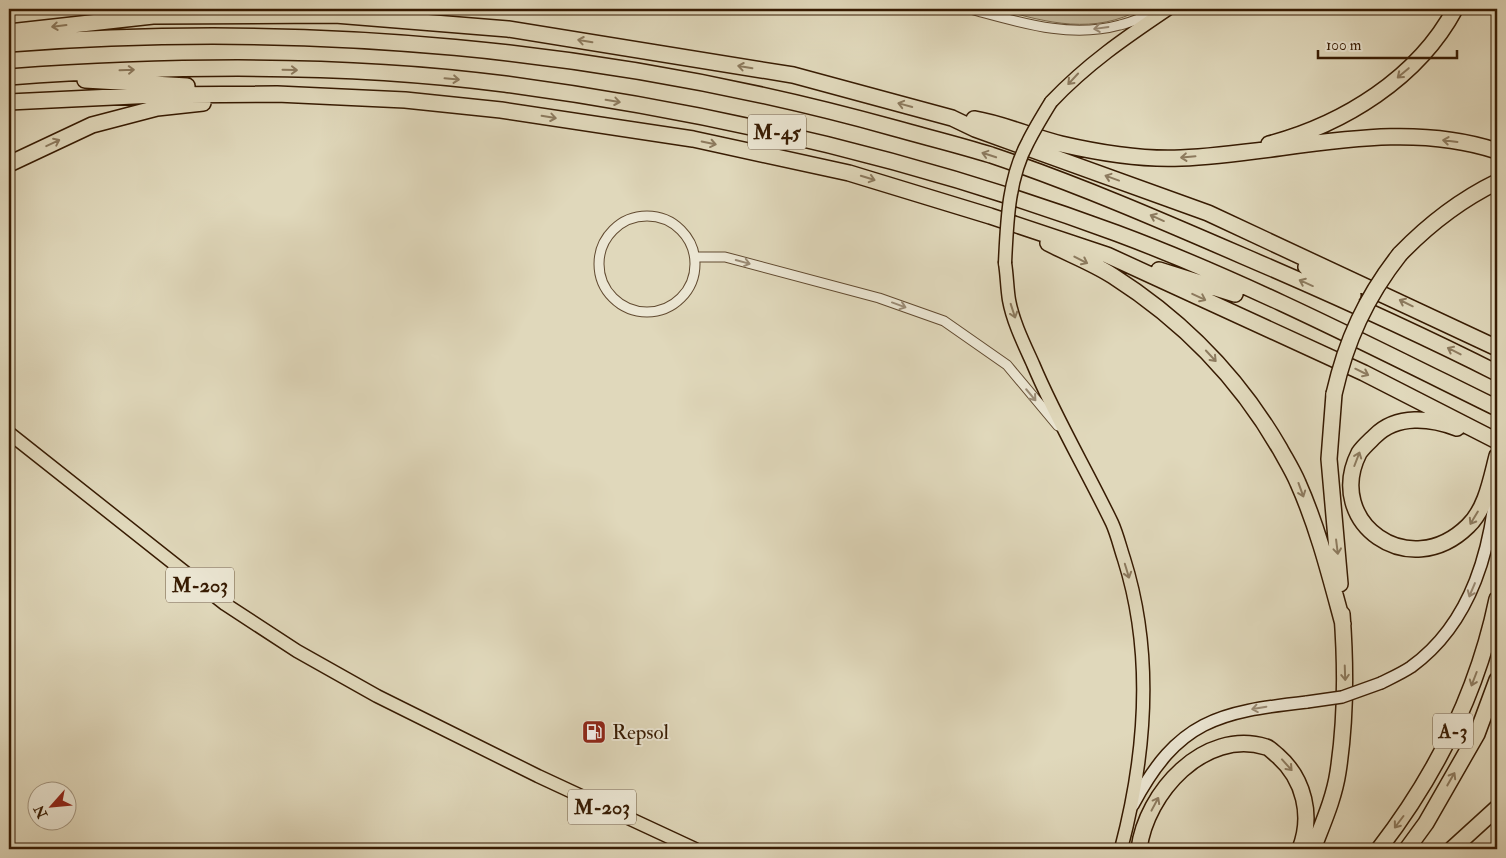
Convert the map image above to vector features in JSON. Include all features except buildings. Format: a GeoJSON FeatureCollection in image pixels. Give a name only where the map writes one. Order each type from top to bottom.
{"type":"FeatureCollection","features":[{"type":"Feature","properties":{"kind":"highway"},"geometry":{"type":"LineString","coordinates":[[1236,153],[1280,141],[1340,116],[1375,97],[1422,57],[1455,9]]}},
{"type":"Feature","properties":{"kind":"highway"},"geometry":{"type":"LineString","coordinates":[[9,32],[153,16],[335,15],[508,29],[794,75],[952,118],[976,129],[1208,213],[1497,348]]}},
{"type":"Feature","properties":{"kind":"highway","name":"M-45"},"geometry":{"type":"LineString","coordinates":[[9,44],[155,38],[333,38],[505,52],[705,82],[834,111],[989,155],[1134,208],[1399,324],[1497,373]]}},
{"type":"Feature","properties":{"kind":"highway","name":"M-45"},"geometry":{"type":"LineString","coordinates":[[16,76],[156,68],[329,70],[503,84],[700,115],[826,144],[990,189],[1118,234],[1246,289],[1380,350],[1497,408]]}},
{"type":"Feature","properties":{"kind":"highway"},"geometry":{"type":"LineString","coordinates":[[16,76],[277,94],[405,100],[501,110],[693,139],[849,173],[990,216],[1107,255],[1224,290],[1380,350]]}},
{"type":"Feature","properties":{"kind":"highway"},"geometry":{"type":"LineString","coordinates":[[9,102],[155,95],[277,94]]}},
{"type":"Feature","properties":{"kind":"highway"},"geometry":{"type":"LineString","coordinates":[[9,164],[92,125],[157,108],[245,100],[405,100]]}},
{"type":"Feature","properties":{"kind":"highway"},"geometry":{"type":"LineString","coordinates":[[952,118],[975,119],[1061,144],[1121,156],[1181,158],[1275,150],[1350,139],[1417,137],[1474,144],[1497,151]]}},
{"type":"Feature","properties":{"kind":"highway"},"geometry":{"type":"LineString","coordinates":[[1313,849],[1326,815],[1338,773],[1346,683],[1329,459],[1334,394],[1349,340],[1361,314],[1371,293],[1400,254],[1428,227],[1470,196],[1497,182]]}},
{"type":"Feature","properties":{"kind":"highway"},"geometry":{"type":"LineString","coordinates":[[1208,213],[1316,272],[1399,324]]}},
{"type":"Feature","properties":{"kind":"highway"},"geometry":{"type":"LineString","coordinates":[[990,216],[1112,275],[1168,315],[1210,353],[1241,390],[1268,428],[1298,481],[1324,551],[1343,624]]}},
{"type":"Feature","properties":{"kind":"highway"},"geometry":{"type":"LineString","coordinates":[[1107,255],[1364,373],[1497,442]]}},
{"type":"Feature","properties":{"kind":"highway"},"geometry":{"type":"LineString","coordinates":[[1497,442],[1428,419],[1405,421],[1380,431],[1360,451],[1352,472],[1351,492],[1359,517],[1374,534],[1392,546],[1415,551],[1444,544],[1469,525],[1485,499],[1497,456]]}},
{"type":"Feature","properties":{"kind":"highway","name":"A-3"},"geometry":{"type":"LineString","coordinates":[[1379,849],[1406,814],[1455,728],[1489,640],[1497,599]]}},
{"type":"Feature","properties":{"kind":"highway","name":"A-3"},"geometry":{"type":"LineString","coordinates":[[1407,849],[1426,824],[1477,734],[1497,680]]}},
{"type":"Feature","properties":{"kind":"highway"},"geometry":{"type":"LineString","coordinates":[[1139,849],[1141,835],[1156,800],[1178,774],[1200,755],[1224,746],[1248,745],[1268,747],[1287,764],[1298,781],[1306,800],[1303,841],[1300,849]]}},
{"type":"Feature","properties":{"kind":"highway"},"geometry":{"type":"LineString","coordinates":[[1452,849],[1497,808]]}},
{"type":"Feature","properties":{"kind":"main road"},"geometry":{"type":"LineString","coordinates":[[261,9],[335,15]]}},
{"type":"Feature","properties":{"kind":"main road"},"geometry":{"type":"LineString","coordinates":[[1121,849],[1132,808],[1144,708],[1140,628],[1133,588],[1113,525],[1065,435],[1021,336],[1010,301],[1005,263],[1007,220],[1014,180],[1027,144],[1051,102],[1079,73],[1109,48],[1166,9]]}},
{"type":"Feature","properties":{"kind":"main road","name":"M-203"},"geometry":{"type":"LineString","coordinates":[[9,433],[225,604],[297,651],[377,696],[564,789],[695,849]]}},
{"type":"Feature","properties":{"kind":"main road"},"geometry":{"type":"LineString","coordinates":[[1132,808],[1149,775],[1166,753],[1188,734],[1212,721],[1237,712],[1342,697],[1381,683],[1410,668],[1433,649],[1452,626],[1465,605],[1481,567],[1494,510],[1497,475]]}},
{"type":"Feature","properties":{"kind":"street"},"geometry":{"type":"LineString","coordinates":[[970,9],[1036,27],[1078,31],[1119,25],[1166,9]]}},
{"type":"Feature","properties":{"kind":"street"},"geometry":{"type":"LineString","coordinates":[[644,216],[658,217],[671,222],[682,231],[690,243],[695,257],[695,273],[689,288],[679,301],[665,310],[649,313],[633,311],[618,304],[607,292],[600,277],[598,261],[602,245],[619,224],[631,218],[644,216]]}},
{"type":"Feature","properties":{"kind":"street"},"geometry":{"type":"LineString","coordinates":[[695,257],[725,257],[879,298],[944,321],[1007,365],[1065,435]]}},
{"type":"Feature","properties":{"kind":"shaded area"},"geometry":{"type":"Polygon","coordinates":[[[999,9],[1141,9],[1124,17],[1106,22],[1071,24],[1035,19],[999,9]]]}},
{"type":"Feature","properties":{"kind":"place","name":"Repsol"},"geometry":{"type":"Point","coordinates":[594,732]}}]}
